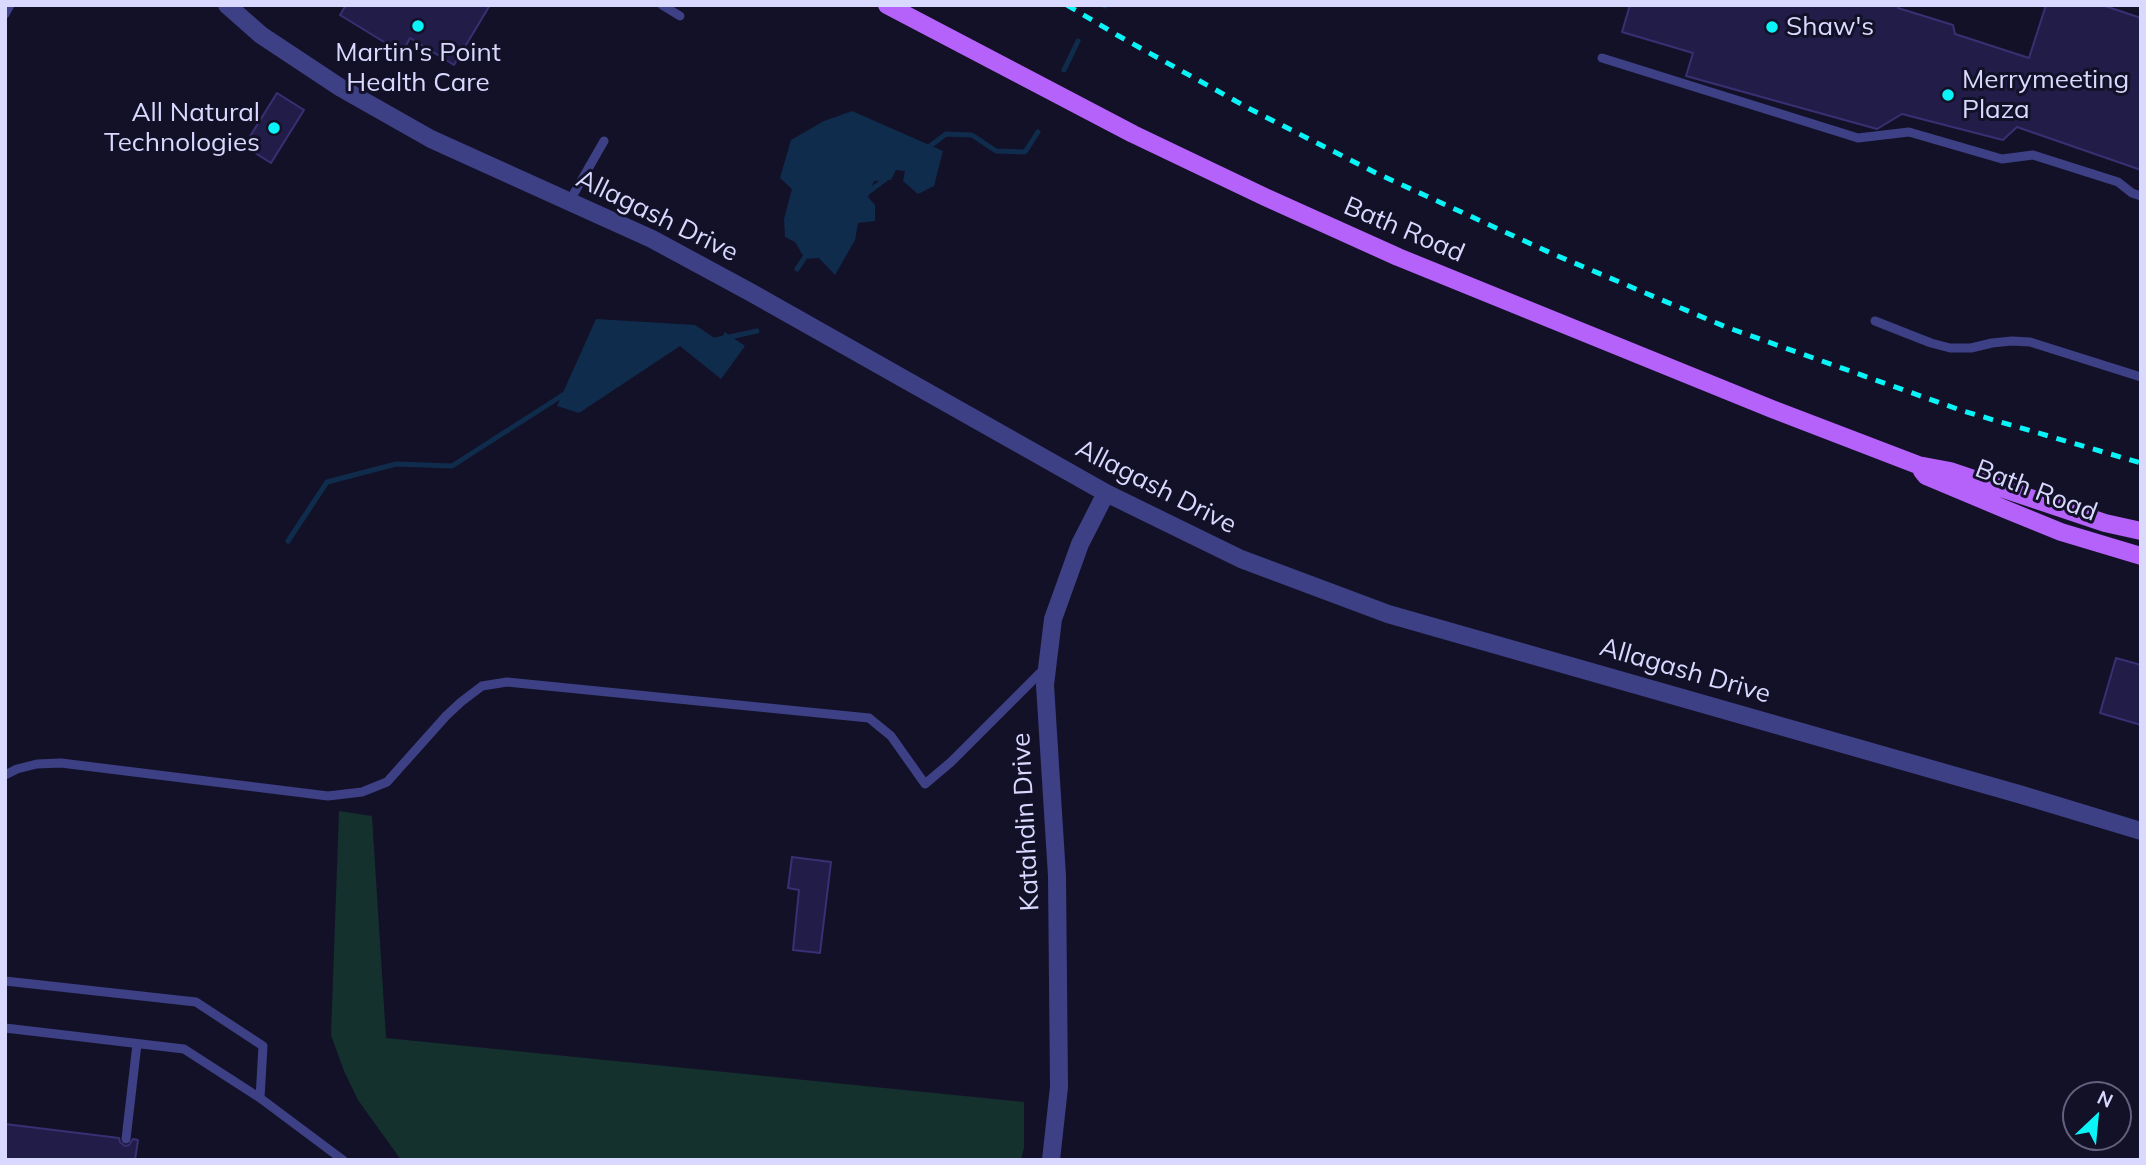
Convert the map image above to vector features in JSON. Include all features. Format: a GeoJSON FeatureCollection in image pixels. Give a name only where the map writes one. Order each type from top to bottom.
{"type":"FeatureCollection","features":[{"type":"Feature","properties":{"kind":"main road","name":"Bath Road"},"geometry":{"type":"LineString","coordinates":[[887,5],[1133,134],[1398,257],[1772,409],[1918,465],[1950,471],[2092,519],[2141,531]]}},
{"type":"Feature","properties":{"kind":"main road","name":"Bath Road"},"geometry":{"type":"LineString","coordinates":[[1918,465],[1926,476],[2007,510],[2061,531],[2141,556]]}},
{"type":"Feature","properties":{"kind":"street","name":"Allagash Drive"},"geometry":{"type":"LineString","coordinates":[[227,5],[261,34],[364,101],[430,139],[652,239],[1106,493],[1241,559],[1388,614],[2141,831]]}},
{"type":"Feature","properties":{"kind":"street","name":"Katahdin Drive"},"geometry":{"type":"LineString","coordinates":[[1051,1160],[1059,1087],[1057,876],[1045,685],[1053,619],[1080,544],[1106,493]]}},
{"type":"Feature","properties":{"kind":"lane"},"geometry":{"type":"LineString","coordinates":[[5,14],[10,5]]}},
{"type":"Feature","properties":{"kind":"lane"},"geometry":{"type":"LineString","coordinates":[[662,5],[680,16]]}},
{"type":"Feature","properties":{"kind":"lane"},"geometry":{"type":"LineString","coordinates":[[1602,58],[1857,138],[1909,132],[2002,159],[2033,155],[2118,182],[2132,193],[2141,195]]}},
{"type":"Feature","properties":{"kind":"lane"},"geometry":{"type":"LineString","coordinates":[[569,202],[604,141]]}},
{"type":"Feature","properties":{"kind":"lane"},"geometry":{"type":"LineString","coordinates":[[1875,321],[1950,348],[1971,348],[2012,341],[2030,342],[2141,377]]}},
{"type":"Feature","properties":{"kind":"lane"},"geometry":{"type":"LineString","coordinates":[[5,775],[37,764],[61,763],[328,796],[362,792],[387,782],[446,716],[482,686],[507,682],[869,718],[891,736],[925,784],[951,762],[1047,665]]}},
{"type":"Feature","properties":{"kind":"lane"},"geometry":{"type":"LineString","coordinates":[[5,981],[196,1002],[263,1045],[260,1098]]}},
{"type":"Feature","properties":{"kind":"lane"},"geometry":{"type":"LineString","coordinates":[[5,1028],[184,1049],[260,1098],[343,1160]]}},
{"type":"Feature","properties":{"kind":"lane"},"geometry":{"type":"LineString","coordinates":[[126,1139],[137,1044]]}},
{"type":"Feature","properties":{"kind":"green space"},"geometry":{"type":"Polygon","coordinates":[[[339,811],[372,816],[386,1038],[1024,1102],[1024,1148],[1021,1160],[401,1160],[358,1100],[331,1035],[339,811]]]}},
{"type":"Feature","properties":{"kind":"water"},"geometry":{"type":"Polygon","coordinates":[[[852,111],[943,151],[934,186],[918,194],[903,181],[905,171],[896,170],[891,180],[874,181],[868,197],[875,205],[875,221],[858,223],[855,240],[835,275],[819,258],[805,259],[795,242],[785,237],[784,219],[792,189],[780,178],[791,140],[824,121],[852,111]]]}},
{"type":"Feature","properties":{"kind":"water"},"geometry":{"type":"Polygon","coordinates":[[[596,319],[695,325],[719,341],[725,332],[745,346],[721,379],[680,346],[579,413],[557,406],[596,319]]]}},
{"type":"Feature","properties":{"kind":"building","name":"Martin's Point Health Care"},"geometry":{"type":"Polygon","coordinates":[[[346,5],[490,5],[454,65],[410,38],[402,53],[340,15],[346,5]]]}},
{"type":"Feature","properties":{"kind":"building","name":"Merrymeeting Plaza"},"geometry":{"type":"Polygon","coordinates":[[[1630,5],[1899,5],[1898,8],[1953,25],[1955,34],[2029,58],[2046,5],[2102,5],[2141,18],[2141,170],[2017,127],[2003,140],[1902,114],[1877,129],[1686,76],[1693,53],[1622,32],[1630,5]]]}},
{"type":"Feature","properties":{"kind":"building","name":"All Natural Technologies"},"geometry":{"type":"Polygon","coordinates":[[[277,93],[304,110],[271,163],[244,146],[277,93]]]}},
{"type":"Feature","properties":{"kind":"building"},"geometry":{"type":"Polygon","coordinates":[[[2116,658],[2141,665],[2141,725],[2100,713],[2116,658]]]}},
{"type":"Feature","properties":{"kind":"building"},"geometry":{"type":"Polygon","coordinates":[[[792,857],[831,862],[820,953],[793,950],[799,890],[788,888],[792,857]]]}},
{"type":"Feature","properties":{"kind":"building"},"geometry":{"type":"Polygon","coordinates":[[[5,1124],[119,1138],[125,1146],[133,1139],[138,1140],[135,1160],[5,1160],[5,1124]]]}},
{"type":"Feature","properties":{"kind":"waterway"},"geometry":{"type":"LineString","coordinates":[[1064,70],[1078,41]]}},
{"type":"Feature","properties":{"kind":"waterway"},"geometry":{"type":"LineString","coordinates":[[926,149],[946,134],[972,135],[996,151],[1025,152],[1038,132]]}},
{"type":"Feature","properties":{"kind":"waterway"},"geometry":{"type":"LineString","coordinates":[[867,193],[887,178]]}},
{"type":"Feature","properties":{"kind":"waterway"},"geometry":{"type":"LineString","coordinates":[[797,269],[807,254]]}},
{"type":"Feature","properties":{"kind":"waterway"},"geometry":{"type":"LineString","coordinates":[[711,341],[757,331]]}},
{"type":"Feature","properties":{"kind":"waterway"},"geometry":{"type":"LineString","coordinates":[[288,541],[327,482],[396,464],[452,466],[566,393]]}},
{"type":"Feature","properties":{"kind":"railway"},"geometry":{"type":"LineString","coordinates":[[1067,5],[1250,109],[1376,173],[1553,254],[1726,327],[1963,411],[2141,463]]}},
{"type":"Feature","properties":{"kind":"place","name":"Martin's Point Health Care"},"geometry":{"type":"Point","coordinates":[418,26]}},
{"type":"Feature","properties":{"kind":"place","name":"Shaw's"},"geometry":{"type":"Point","coordinates":[1772,27]}},
{"type":"Feature","properties":{"kind":"place","name":"Merrymeeting Plaza"},"geometry":{"type":"Point","coordinates":[1948,95]}},
{"type":"Feature","properties":{"kind":"place","name":"All Natural Technologies"},"geometry":{"type":"Point","coordinates":[274,128]}}]}
